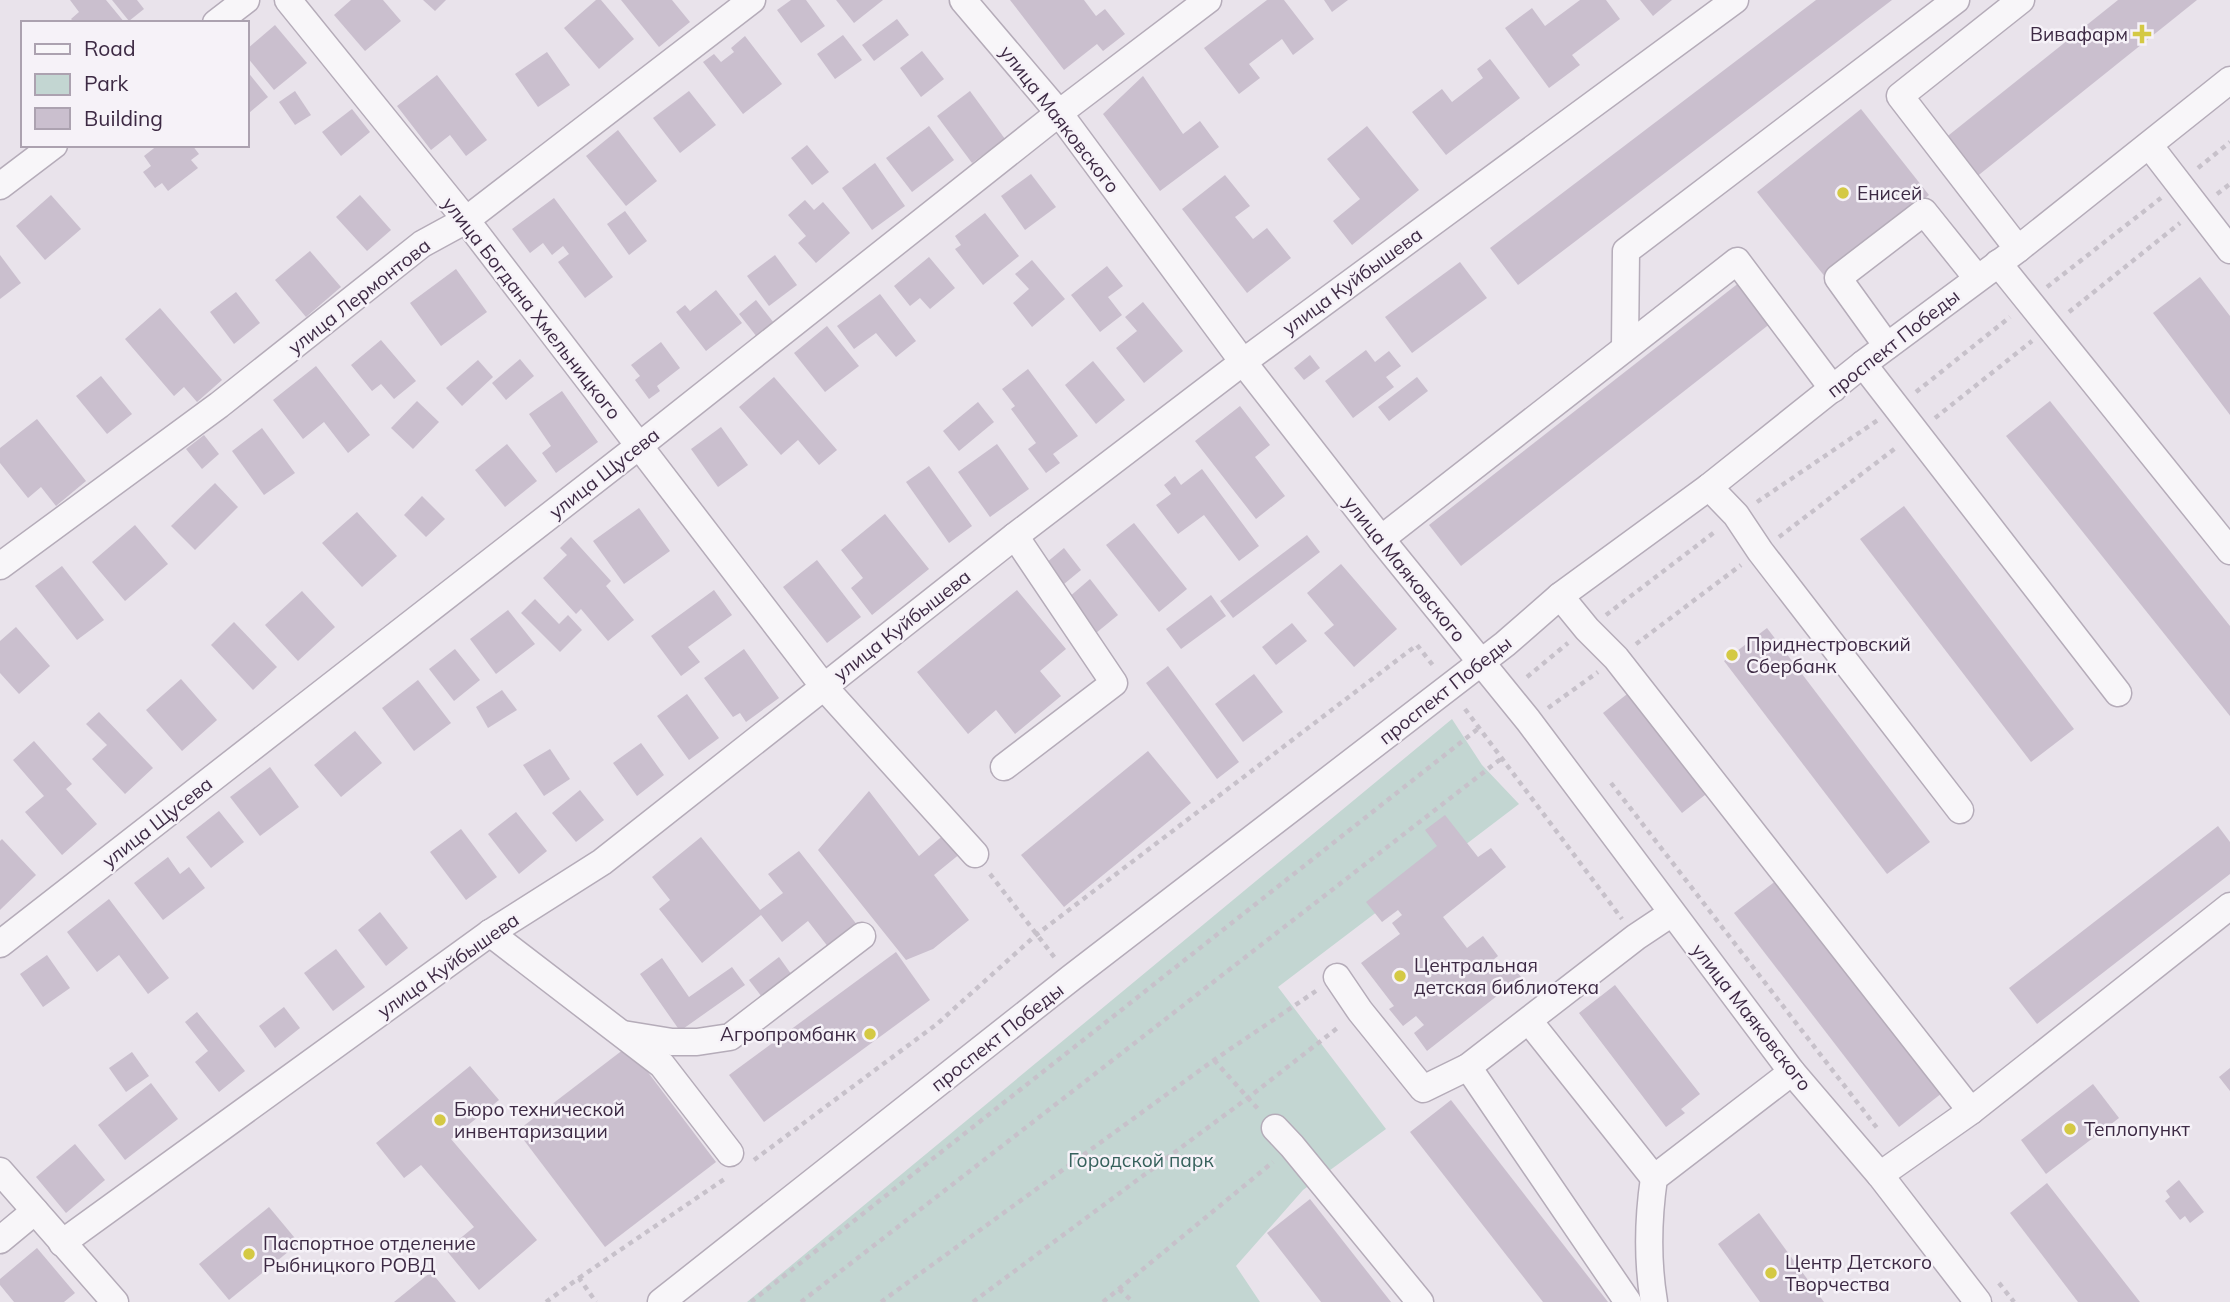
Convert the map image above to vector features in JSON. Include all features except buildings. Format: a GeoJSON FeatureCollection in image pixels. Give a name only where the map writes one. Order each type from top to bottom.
{"type":"FeatureCollection","features":[{"type":"Feature","properties":{"kind":"street"},"geometry":{"type":"LineString","coordinates":[[219,21],[246,0]]}},
{"type":"Feature","properties":{"kind":"street","name":"улица Богдана Хмельницкого"},"geometry":{"type":"LineString","coordinates":[[288,0],[466,220],[824,687],[975,854]]}},
{"type":"Feature","properties":{"kind":"street","name":"улица Лермонтова"},"geometry":{"type":"LineString","coordinates":[[0,566],[219,405],[422,244],[466,220],[752,0]]}},
{"type":"Feature","properties":{"kind":"street","name":"улица Маяковского"},"geometry":{"type":"LineString","coordinates":[[963,0],[1059,113],[1243,362],[1381,539],[1528,720],[1792,1072],[1880,1175],[1978,1302]]}},
{"type":"Feature","properties":{"kind":"street","name":"улица Щусева"},"geometry":{"type":"LineString","coordinates":[[0,944],[639,446],[1059,113],[1208,0]]}},
{"type":"Feature","properties":{"kind":"street","name":"улица Куйбышева"},"geometry":{"type":"LineString","coordinates":[[62,1243],[490,933],[602,862],[1016,536],[1243,362],[1735,0]]}},
{"type":"Feature","properties":{"kind":"street"},"geometry":{"type":"LineString","coordinates":[[1625,346],[1626,251],[1956,0]]}},
{"type":"Feature","properties":{"kind":"street"},"geometry":{"type":"LineString","coordinates":[[2021,0],[1900,96],[2008,256],[2051,326],[2230,551]]}},
{"type":"Feature","properties":{"kind":"street","name":"проспект Победы"},"geometry":{"type":"LineString","coordinates":[[661,1302],[1071,978],[1481,663],[1560,596],[1709,487],[1863,364],[2008,256],[2230,80]]}},
{"type":"Feature","properties":{"kind":"street"},"geometry":{"type":"LineString","coordinates":[[2149,145],[2230,250]]}},
{"type":"Feature","properties":{"kind":"street"},"geometry":{"type":"LineString","coordinates":[[0,186],[51,147]]}},
{"type":"Feature","properties":{"kind":"street"},"geometry":{"type":"LineString","coordinates":[[1887,346],[1838,278],[1924,212],[1976,278]]}},
{"type":"Feature","properties":{"kind":"street"},"geometry":{"type":"LineString","coordinates":[[1381,539],[1737,261],[1833,389]]}},
{"type":"Feature","properties":{"kind":"street"},"geometry":{"type":"LineString","coordinates":[[1863,364],[2118,693]]}},
{"type":"Feature","properties":{"kind":"street"},"geometry":{"type":"LineString","coordinates":[[1709,487],[1737,516],[1760,551],[1960,810]]}},
{"type":"Feature","properties":{"kind":"street"},"geometry":{"type":"LineString","coordinates":[[1004,767],[1114,683],[1016,536]]}},
{"type":"Feature","properties":{"kind":"street"},"geometry":{"type":"LineString","coordinates":[[1560,596],[1616,658],[1971,1111]]}},
{"type":"Feature","properties":{"kind":"street"},"geometry":{"type":"LineString","coordinates":[[1880,1175],[1971,1111],[2230,906]]}},
{"type":"Feature","properties":{"kind":"street"},"geometry":{"type":"LineString","coordinates":[[1337,977],[1360,1011],[1423,1089],[1468,1067],[1636,937],[1672,913]]}},
{"type":"Feature","properties":{"kind":"street"},"geometry":{"type":"LineString","coordinates":[[490,933],[618,1034],[662,1065],[737,1163]]}},
{"type":"Feature","properties":{"kind":"street"},"geometry":{"type":"LineString","coordinates":[[618,1034],[672,1042],[697,1042],[730,1037],[862,936]]}},
{"type":"Feature","properties":{"kind":"street"},"geometry":{"type":"LineString","coordinates":[[1529,1021],[1654,1178]]}},
{"type":"Feature","properties":{"kind":"street"},"geometry":{"type":"LineString","coordinates":[[1468,1067],[1629,1302]]}},
{"type":"Feature","properties":{"kind":"street"},"geometry":{"type":"LineString","coordinates":[[1654,1302],[1650,1278],[1648,1216],[1654,1178],[1792,1072]]}},
{"type":"Feature","properties":{"kind":"street"},"geometry":{"type":"LineString","coordinates":[[1283,1137],[1420,1302]]}},
{"type":"Feature","properties":{"kind":"street"},"geometry":{"type":"LineString","coordinates":[[0,1171],[116,1302]]}},
{"type":"Feature","properties":{"kind":"street"},"geometry":{"type":"LineString","coordinates":[[0,1240],[35,1211]]}},
{"type":"Feature","properties":{"kind":"path"},"geometry":{"type":"LineString","coordinates":[[1528,720],[1616,658],[1917,432],[2230,184]]}},
{"type":"Feature","properties":{"kind":"path"},"geometry":{"type":"LineString","coordinates":[[546,1302],[737,1163],[937,1024],[1037,935],[1417,645],[1436,669]]}},
{"type":"Feature","properties":{"kind":"path"},"geometry":{"type":"LineString","coordinates":[[1465,709],[1636,937]]}},
{"type":"Feature","properties":{"kind":"path"},"geometry":{"type":"LineString","coordinates":[[751,1302],[1479,728]]}},
{"type":"Feature","properties":{"kind":"path"},"geometry":{"type":"LineString","coordinates":[[801,1302],[1502,758]]}},
{"type":"Feature","properties":{"kind":"path"},"geometry":{"type":"LineString","coordinates":[[975,854],[1071,978]]}},
{"type":"Feature","properties":{"kind":"path"},"geometry":{"type":"LineString","coordinates":[[881,1302],[1214,1060],[1337,977]]}},
{"type":"Feature","properties":{"kind":"path"},"geometry":{"type":"LineString","coordinates":[[973,1302],[1360,1011]]}},
{"type":"Feature","properties":{"kind":"path"},"geometry":{"type":"LineString","coordinates":[[1103,1302],[1283,1137],[1214,1060]]}},
{"type":"Feature","properties":{"kind":"path"},"geometry":{"type":"LineString","coordinates":[[579,1278],[596,1302]]}},
{"type":"Feature","properties":{"kind":"path"},"geometry":{"type":"LineString","coordinates":[[1119,1289],[1133,1302]]}},
{"type":"Feature","properties":{"kind":"green space","name":"Городской парк"},"geometry":{"type":"Polygon","coordinates":[[[1452,719],[1482,765],[1519,804],[1278,987],[1386,1129],[1303,1190],[1236,1266],[1260,1302],[747,1302],[1452,719]]]}},
{"type":"Feature","properties":{"kind":"place","name":"Вивафарм"},"geometry":{"type":"Point","coordinates":[2142,34]}},
{"type":"Feature","properties":{"kind":"place","name":"Енисей"},"geometry":{"type":"Point","coordinates":[1843,193]}},
{"type":"Feature","properties":{"kind":"place","name":"Приднестровский Сбербанк"},"geometry":{"type":"Point","coordinates":[1732,655]}},
{"type":"Feature","properties":{"kind":"place","name":"Центральная детская библиотека"},"geometry":{"type":"Point","coordinates":[1400,976]}},
{"type":"Feature","properties":{"kind":"place","name":"Агропромбанк"},"geometry":{"type":"Point","coordinates":[870,1034]}},
{"type":"Feature","properties":{"kind":"place","name":"Бюро технической инвентаризации"},"geometry":{"type":"Point","coordinates":[440,1120]}},
{"type":"Feature","properties":{"kind":"place","name":"Теплопункт"},"geometry":{"type":"Point","coordinates":[2070,1129]}},
{"type":"Feature","properties":{"kind":"place","name":"Паспортное отделение Рыбницкого РОВД"},"geometry":{"type":"Point","coordinates":[249,1254]}},
{"type":"Feature","properties":{"kind":"place","name":"Центр Детского Творчества"},"geometry":{"type":"Point","coordinates":[1771,1273]}}]}
